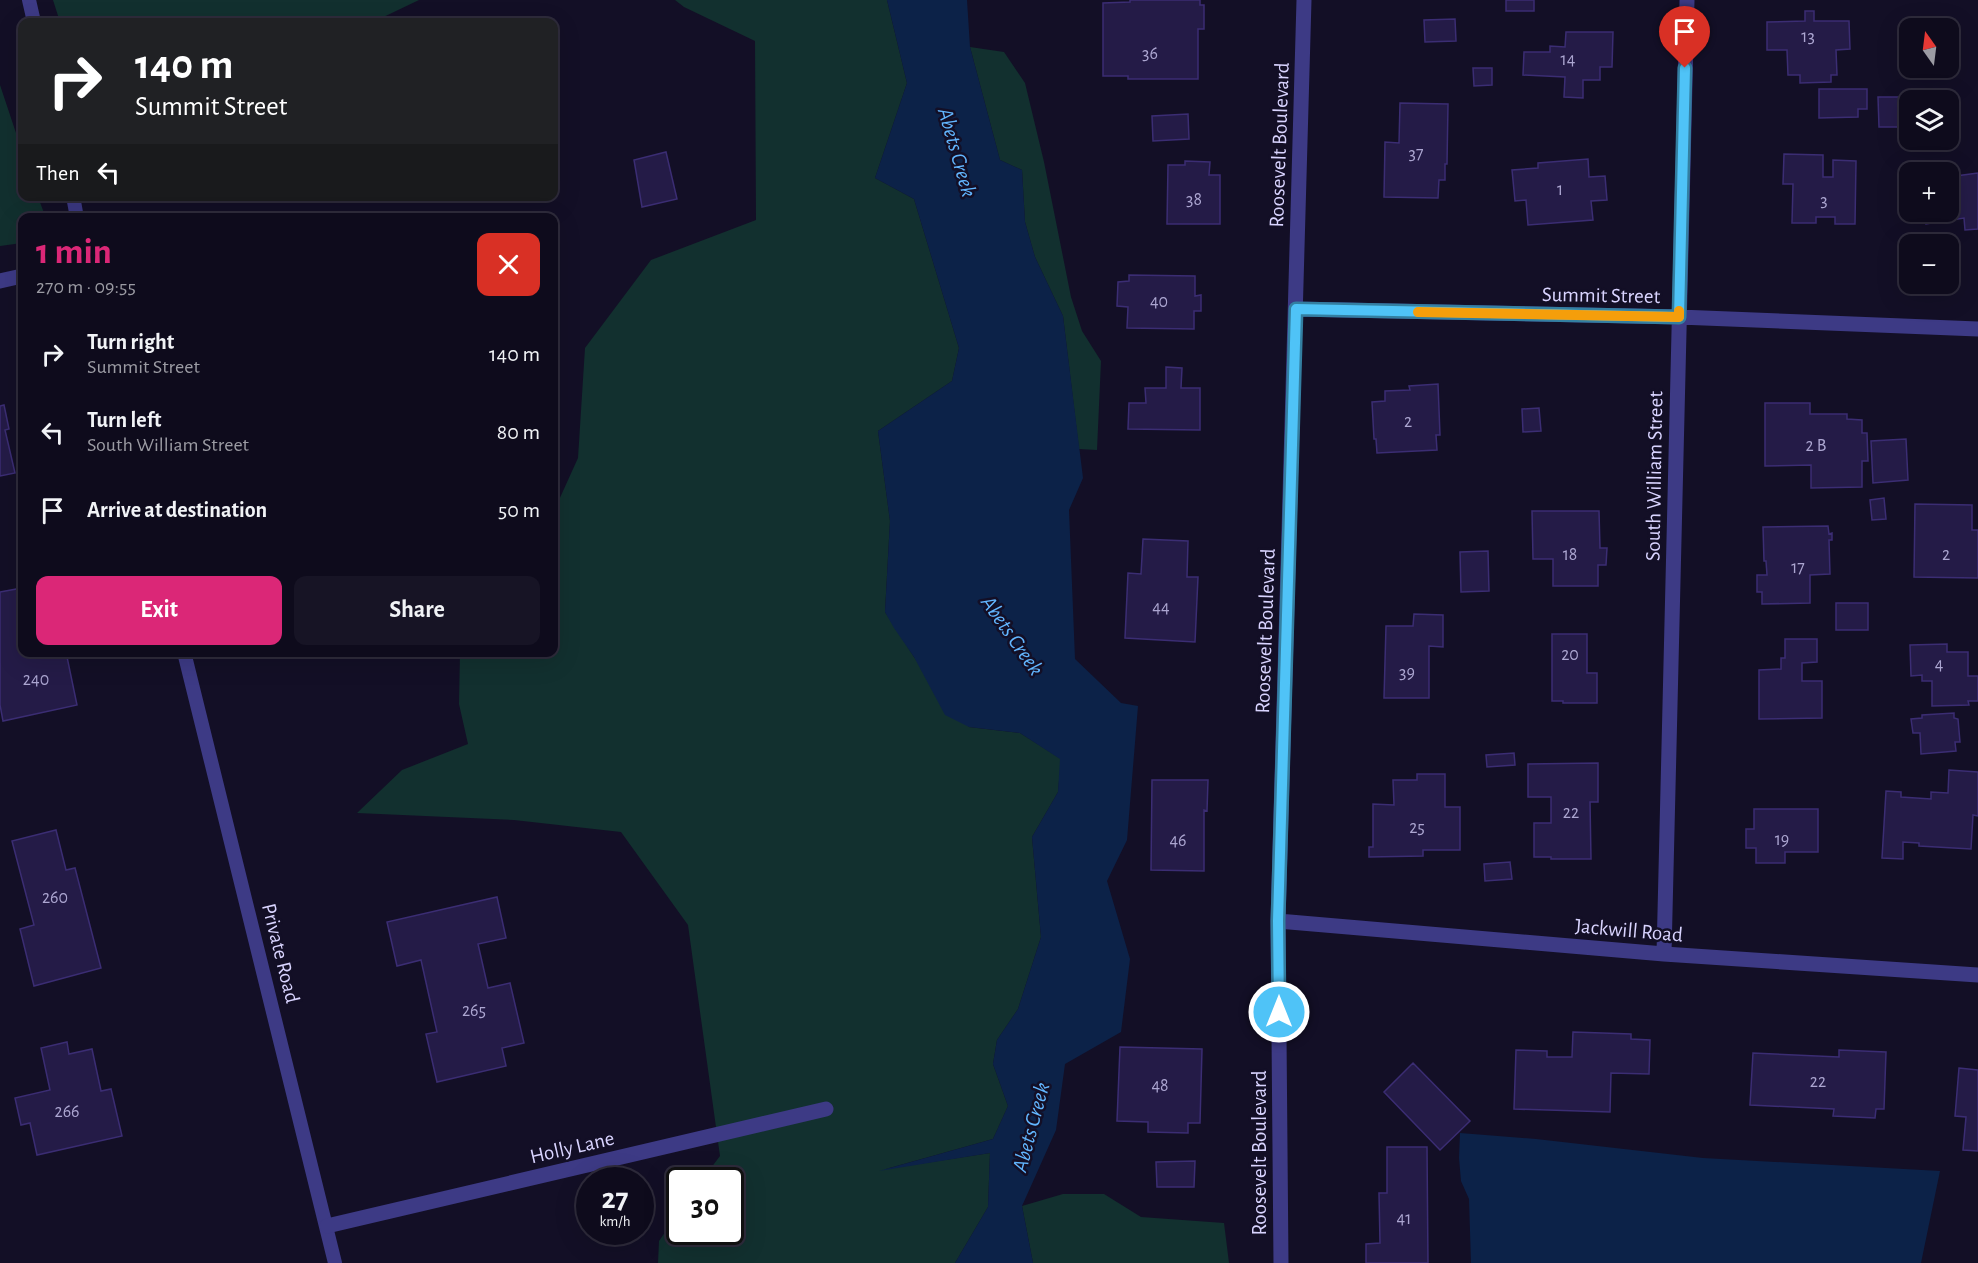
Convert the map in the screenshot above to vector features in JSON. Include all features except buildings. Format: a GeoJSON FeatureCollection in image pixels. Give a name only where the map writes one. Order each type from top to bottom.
{"type":"FeatureCollection","features":[{"type":"Feature","properties":{"kind":"street","name":"Roosevelt Boulevard"},"geometry":{"type":"LineString","coordinates":[[1281,1263],[1278,921],[1304,0]]}},
{"type":"Feature","properties":{"kind":"street","name":"South William Street"},"geometry":{"type":"LineString","coordinates":[[1664,954],[1687,0]]}},
{"type":"Feature","properties":{"kind":"street"},"geometry":{"type":"LineString","coordinates":[[0,281],[18,277]]}},
{"type":"Feature","properties":{"kind":"street","name":"Summit Street"},"geometry":{"type":"LineString","coordinates":[[1296,309],[1679,317],[1978,329]]}},
{"type":"Feature","properties":{"kind":"street","name":"Jackwill Road"},"geometry":{"type":"LineString","coordinates":[[1278,921],[1664,954],[1978,975]]}},
{"type":"Feature","properties":{"kind":"street","name":"Holly Lane"},"geometry":{"type":"LineString","coordinates":[[327,1226],[826,1109]]}},
{"type":"Feature","properties":{"kind":"lane"},"geometry":{"type":"LineString","coordinates":[[29,0],[33,18]]}},
{"type":"Feature","properties":{"kind":"lane","name":"Private Road"},"geometry":{"type":"LineString","coordinates":[[185,657],[335,1263]]}},
{"type":"Feature","properties":{"kind":"green space"},"geometry":{"type":"Polygon","coordinates":[[[53,0],[419,0],[381,18],[59,18],[53,0]]]}},
{"type":"Feature","properties":{"kind":"green space"},"geometry":{"type":"Polygon","coordinates":[[[675,0],[887,0],[907,83],[875,178],[914,199],[959,348],[952,381],[878,431],[890,521],[885,612],[914,657],[969,727],[1020,733],[1061,759],[1058,792],[1032,837],[1041,937],[1018,1009],[997,1040],[993,1064],[1008,1106],[993,1139],[886,1169],[990,1153],[988,1207],[955,1263],[658,1263],[659,1241],[666,1231],[666,1245],[744,1245],[744,1167],[712,1167],[720,1156],[688,925],[621,832],[514,820],[357,813],[402,770],[468,744],[459,704],[460,657],[558,657],[558,502],[578,458],[585,348],[651,260],[756,220],[755,41],[684,7],[675,0]]]}},
{"type":"Feature","properties":{"kind":"green space"},"geometry":{"type":"Polygon","coordinates":[[[970,47],[1004,52],[1025,83],[1044,162],[1071,297],[1082,331],[1101,361],[1097,450],[1079,449],[1063,316],[1035,257],[1025,222],[1022,170],[1000,160],[970,47]]]}},
{"type":"Feature","properties":{"kind":"green space"},"geometry":{"type":"Polygon","coordinates":[[[0,85],[18,139],[18,201],[40,201],[44,213],[18,213],[18,244],[0,246],[0,85]]]}},
{"type":"Feature","properties":{"kind":"green space"},"geometry":{"type":"Polygon","coordinates":[[[1063,1194],[1104,1194],[1141,1217],[1224,1223],[1229,1263],[1033,1263],[1022,1206],[1063,1194]]]}},
{"type":"Feature","properties":{"kind":"water","name":"Abets Creek"},"geometry":{"type":"Polygon","coordinates":[[[887,0],[967,0],[970,47],[1000,160],[1022,170],[1025,222],[1035,257],[1063,316],[1083,478],[1069,510],[1075,659],[1121,703],[1138,706],[1127,840],[1107,881],[1130,959],[1121,1032],[1065,1064],[1056,1130],[1022,1206],[1033,1263],[955,1263],[988,1207],[990,1153],[879,1171],[993,1139],[1008,1106],[993,1064],[997,1040],[1018,1009],[1041,937],[1032,837],[1058,792],[1060,759],[1020,733],[969,727],[945,715],[914,657],[885,612],[890,521],[878,431],[952,381],[959,348],[914,199],[875,178],[907,83],[887,0]]]}},
{"type":"Feature","properties":{"kind":"water"},"geometry":{"type":"Polygon","coordinates":[[[1460,1133],[1536,1139],[1703,1158],[1940,1171],[1921,1263],[1471,1263],[1469,1199],[1461,1181],[1460,1133]]]}},
{"type":"Feature","properties":{"kind":"slow traffic"},"geometry":{"type":"LineString","coordinates":[[1418,312],[1679,317],[1679,311]]}},
{"type":"Feature","properties":{"kind":"route"},"geometry":{"type":"LineString","coordinates":[[1279,1012],[1278,921],[1296,309],[1679,317],[1685,68]]}}]}
